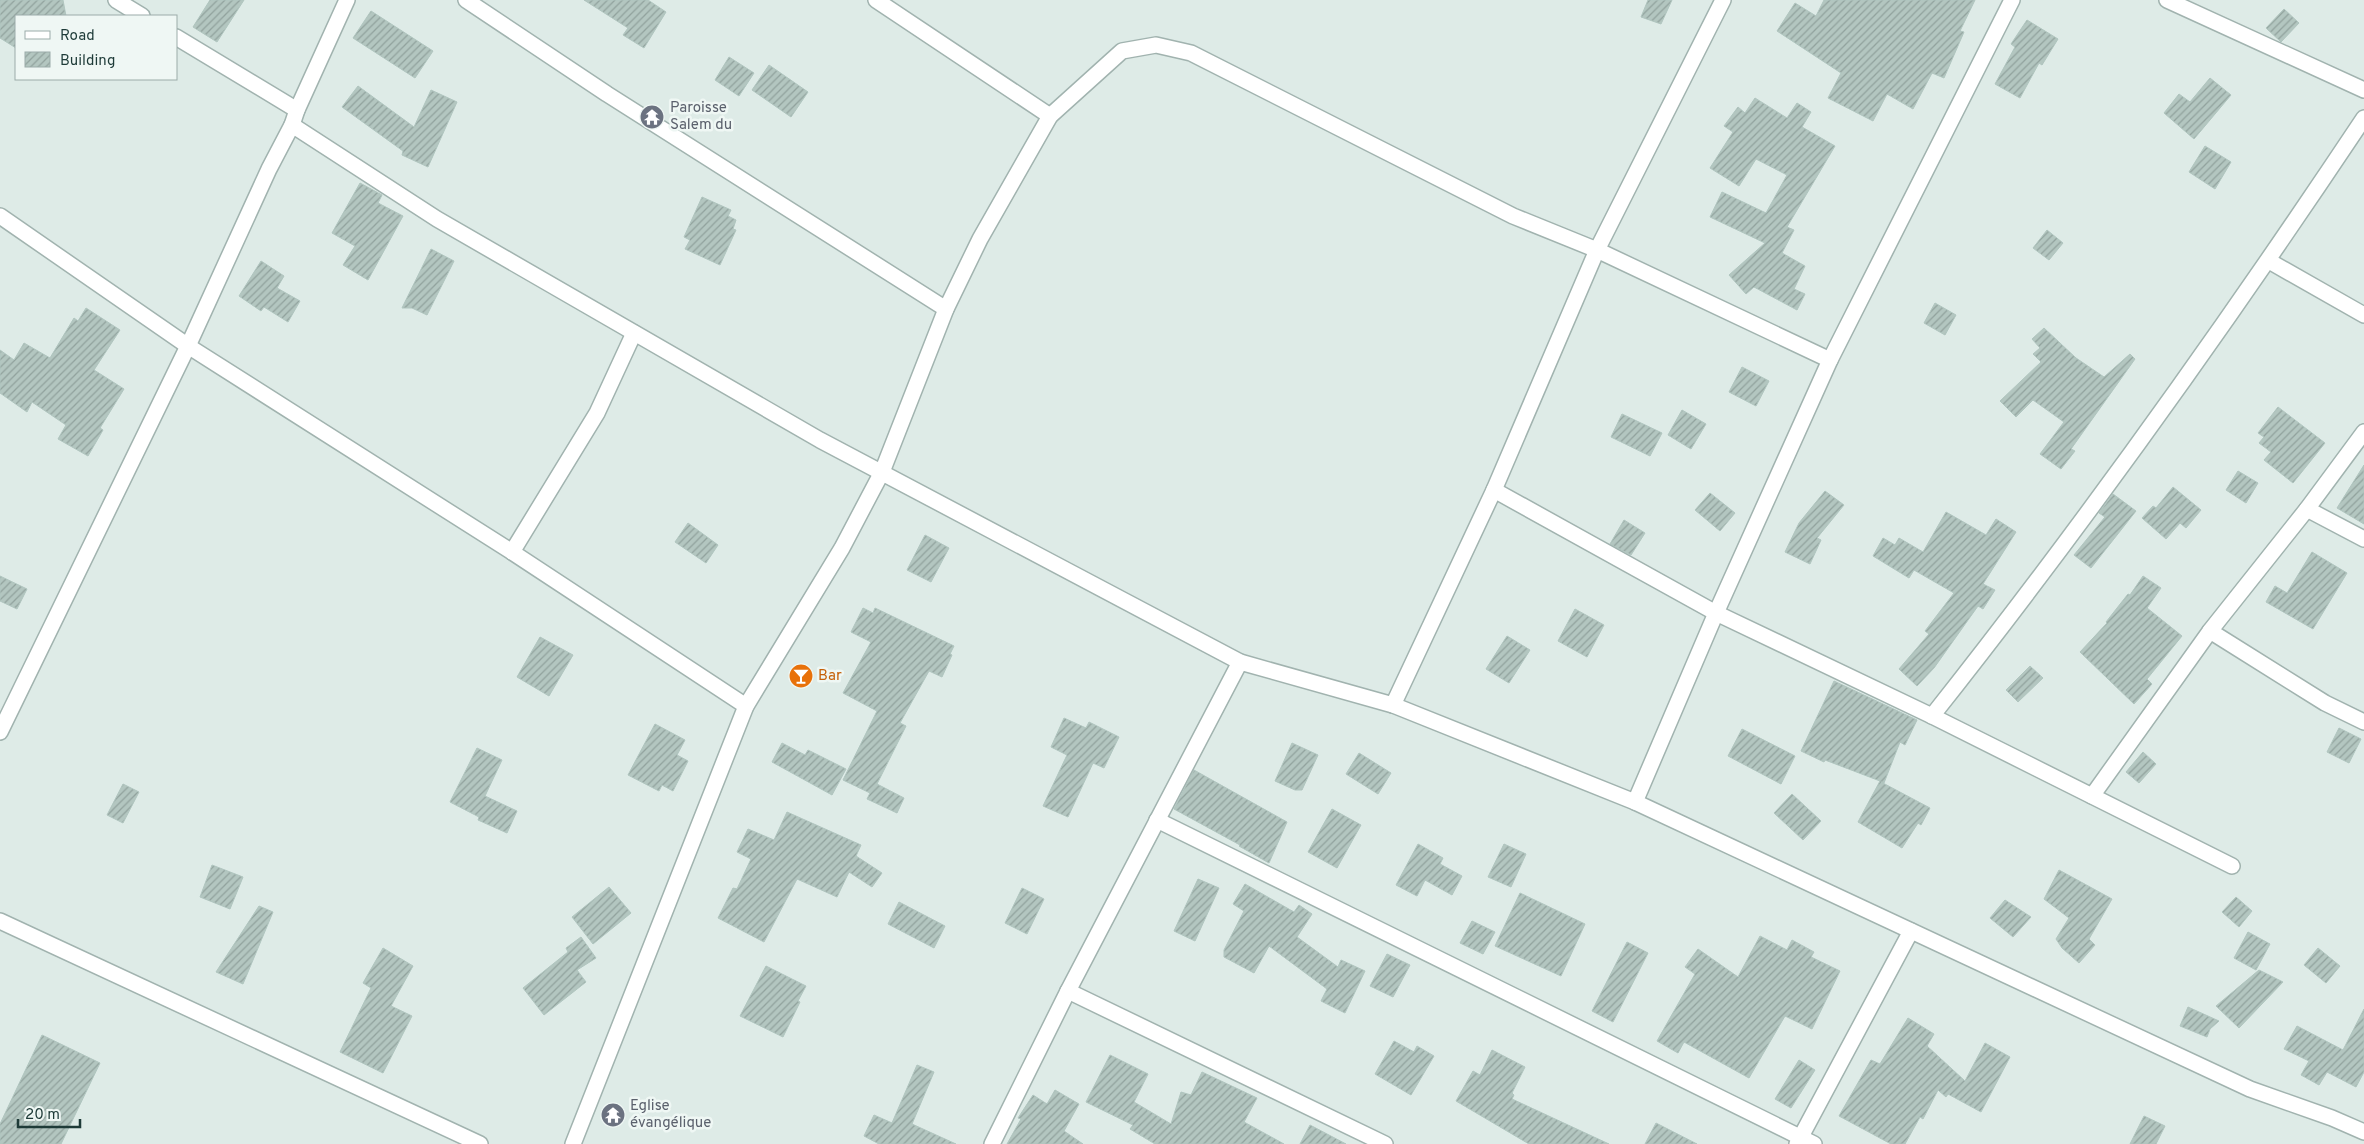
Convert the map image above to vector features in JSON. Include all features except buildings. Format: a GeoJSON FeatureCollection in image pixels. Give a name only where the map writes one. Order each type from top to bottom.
{"type":"FeatureCollection","features":[{"type":"Feature","properties":{"kind":"street"},"geometry":{"type":"LineString","coordinates":[[116,0],[140,15]]}},
{"type":"Feature","properties":{"kind":"street"},"geometry":{"type":"LineString","coordinates":[[0,732],[188,346],[268,169],[292,125],[347,0]]}},
{"type":"Feature","properties":{"kind":"street"},"geometry":{"type":"LineString","coordinates":[[466,0],[607,94],[946,309]]}},
{"type":"Feature","properties":{"kind":"street"},"geometry":{"type":"LineString","coordinates":[[876,0],[1050,116]]}},
{"type":"Feature","properties":{"kind":"street"},"geometry":{"type":"LineString","coordinates":[[1393,705],[1494,490],[1597,250],[1723,0]]}},
{"type":"Feature","properties":{"kind":"street"},"geometry":{"type":"LineString","coordinates":[[1635,802],[1716,612],[1830,360],[2012,0]]}},
{"type":"Feature","properties":{"kind":"street"},"geometry":{"type":"LineString","coordinates":[[2167,0],[2364,90]]}},
{"type":"Feature","properties":{"kind":"street"},"geometry":{"type":"LineString","coordinates":[[178,38],[297,110]]}},
{"type":"Feature","properties":{"kind":"street"},"geometry":{"type":"LineString","coordinates":[[573,1144],[746,706],[842,548],[882,472],[946,309],[980,240],[1050,116],[1122,51],[1156,45],[1191,53],[1513,216],[1597,250],[1830,360]]}},
{"type":"Feature","properties":{"kind":"street"},"geometry":{"type":"LineString","coordinates":[[1932,716],[2018,607],[2269,261],[2364,118]]}},
{"type":"Feature","properties":{"kind":"street"},"geometry":{"type":"LineString","coordinates":[[292,125],[436,219],[820,440],[1240,662],[1393,705],[1635,802],[2250,1090],[2332,1118],[2364,1132]]}},
{"type":"Feature","properties":{"kind":"street"},"geometry":{"type":"LineString","coordinates":[[0,216],[188,346],[512,552],[746,706]]}},
{"type":"Feature","properties":{"kind":"street"},"geometry":{"type":"LineString","coordinates":[[2269,261],[2364,315]]}},
{"type":"Feature","properties":{"kind":"street"},"geometry":{"type":"LineString","coordinates":[[512,552],[597,413],[634,333]]}},
{"type":"Feature","properties":{"kind":"street"},"geometry":{"type":"LineString","coordinates":[[2092,796],[2210,631],[2307,509],[2364,432]]}},
{"type":"Feature","properties":{"kind":"street"},"geometry":{"type":"LineString","coordinates":[[1494,490],[1716,612],[1932,716],[2232,866]]}},
{"type":"Feature","properties":{"kind":"street"},"geometry":{"type":"LineString","coordinates":[[2307,509],[2364,539]]}},
{"type":"Feature","properties":{"kind":"street"},"geometry":{"type":"LineString","coordinates":[[2210,631],[2324,703],[2364,722]]}},
{"type":"Feature","properties":{"kind":"street"},"geometry":{"type":"LineString","coordinates":[[992,1144],[1068,991],[1240,662]]}},
{"type":"Feature","properties":{"kind":"street"},"geometry":{"type":"LineString","coordinates":[[1157,820],[1804,1142],[1911,931]]}},
{"type":"Feature","properties":{"kind":"street"},"geometry":{"type":"LineString","coordinates":[[0,921],[480,1144]]}},
{"type":"Feature","properties":{"kind":"street"},"geometry":{"type":"LineString","coordinates":[[1068,991],[1384,1144]]}},
{"type":"Feature","properties":{"kind":"place","name":"Paroisse Salem du"},"geometry":{"type":"Point","coordinates":[652,117]}},
{"type":"Feature","properties":{"kind":"place","name":"Bar"},"geometry":{"type":"Point","coordinates":[801,676]}},
{"type":"Feature","properties":{"kind":"place","name":"Eglise évangélique"},"geometry":{"type":"Point","coordinates":[613,1115]}}]}
